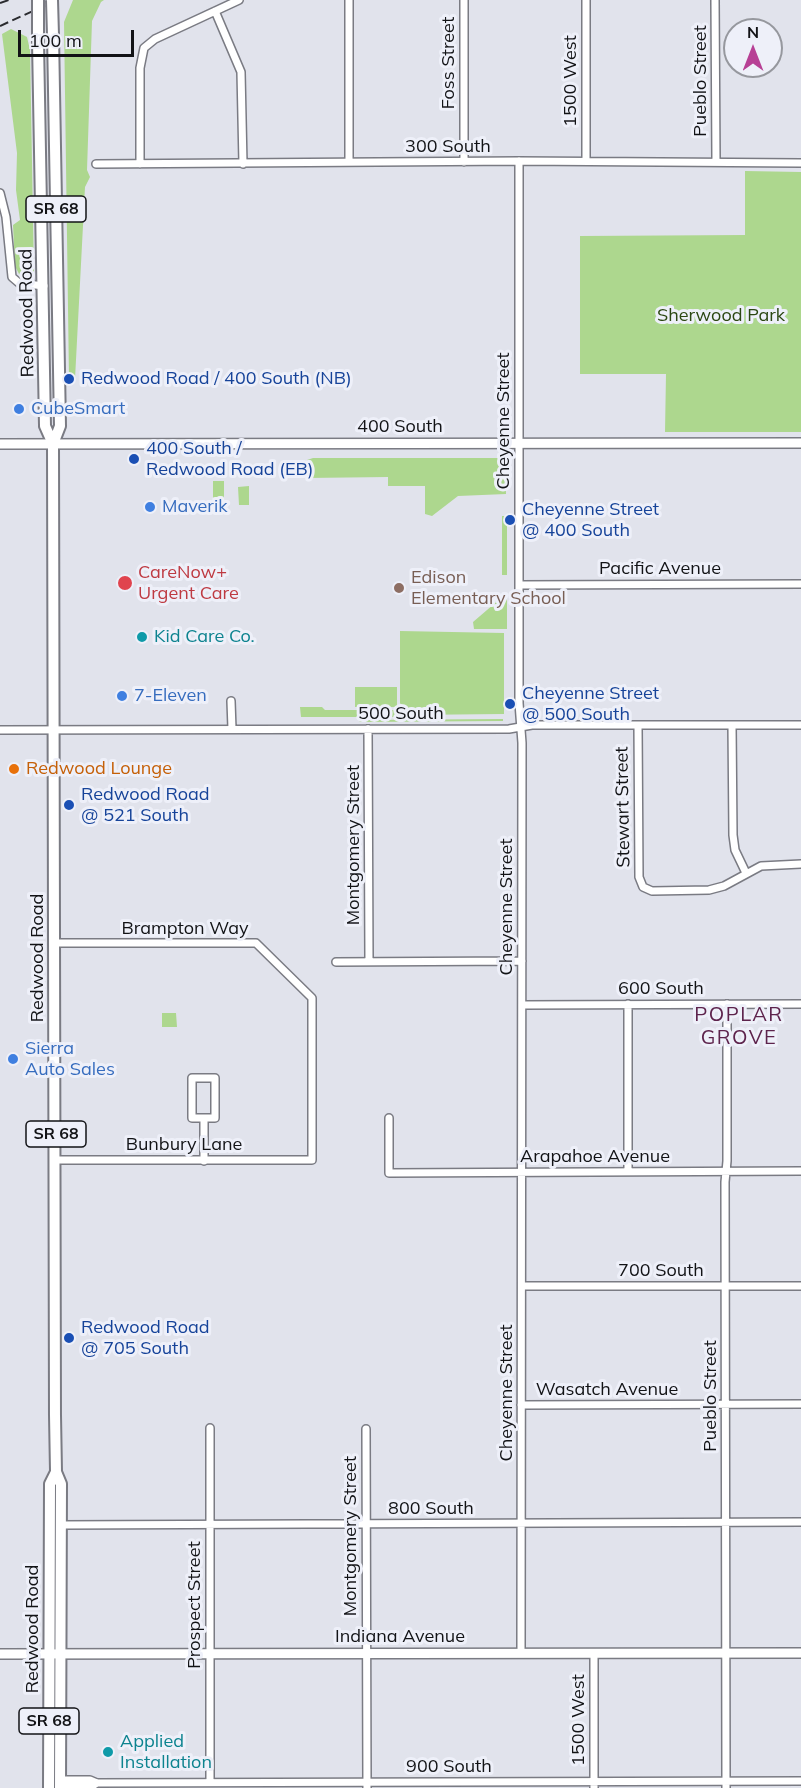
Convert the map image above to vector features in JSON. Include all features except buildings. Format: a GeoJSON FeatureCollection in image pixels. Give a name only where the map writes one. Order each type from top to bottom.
{"type":"FeatureCollection","features":[{"type":"Feature","properties":{"kind":"main road","name":"Redwood Road"},"geometry":{"type":"LineString","coordinates":[[38,0],[45,426],[53,444]]}},
{"type":"Feature","properties":{"kind":"main road","name":"Redwood Road"},"geometry":{"type":"LineString","coordinates":[[52,0],[60,426],[53,444],[56,1472],[62,1484],[60,1785]]}},
{"type":"Feature","properties":{"kind":"main road","name":"Redwood Road"},"geometry":{"type":"LineString","coordinates":[[49,1788],[50,1484],[56,1472]]}},
{"type":"Feature","properties":{"kind":"street"},"geometry":{"type":"LineString","coordinates":[[140,164],[140,62],[144,48],[155,39],[239,0]]}},
{"type":"Feature","properties":{"kind":"street"},"geometry":{"type":"LineString","coordinates":[[349,0],[349,162]]}},
{"type":"Feature","properties":{"kind":"street","name":"Foss Street"},"geometry":{"type":"LineString","coordinates":[[464,0],[464,162]]}},
{"type":"Feature","properties":{"kind":"street","name":"1500 West"},"geometry":{"type":"LineString","coordinates":[[586,0],[586,162]]}},
{"type":"Feature","properties":{"kind":"street","name":"Pueblo Street"},"geometry":{"type":"LineString","coordinates":[[715,0],[716,161]]}},
{"type":"Feature","properties":{"kind":"street"},"geometry":{"type":"LineString","coordinates":[[215,11],[241,72],[243,164]]}},
{"type":"Feature","properties":{"kind":"street","name":"Cheyenne Street"},"geometry":{"type":"LineString","coordinates":[[519,162],[519,585],[522,743],[521,1653]]}},
{"type":"Feature","properties":{"kind":"street","name":"300 South"},"geometry":{"type":"LineString","coordinates":[[96,164],[801,162]]}},
{"type":"Feature","properties":{"kind":"street"},"geometry":{"type":"LineString","coordinates":[[0,193],[6,217],[3,236],[12,277],[19,283],[44,286]]}},
{"type":"Feature","properties":{"kind":"street","name":"400 South"},"geometry":{"type":"LineString","coordinates":[[0,444],[801,444]]}},
{"type":"Feature","properties":{"kind":"street","name":"Pacific Avenue"},"geometry":{"type":"LineString","coordinates":[[519,585],[801,584]]}},
{"type":"Feature","properties":{"kind":"street"},"geometry":{"type":"LineString","coordinates":[[231,701],[232,729]]}},
{"type":"Feature","properties":{"kind":"street","name":"Stewart Street"},"geometry":{"type":"LineString","coordinates":[[638,725],[639,877],[642,887],[652,891],[709,890],[724,886],[746,873]]}},
{"type":"Feature","properties":{"kind":"street"},"geometry":{"type":"LineString","coordinates":[[732,725],[733,842],[738,857],[746,873],[761,866],[801,864]]}},
{"type":"Feature","properties":{"kind":"street","name":"500 South"},"geometry":{"type":"LineString","coordinates":[[0,730],[801,725]]}},
{"type":"Feature","properties":{"kind":"street","name":"Montgomery Street"},"geometry":{"type":"LineString","coordinates":[[369,729],[369,962]]}},
{"type":"Feature","properties":{"kind":"street","name":"Brampton Way"},"geometry":{"type":"LineString","coordinates":[[54,943],[256,943],[312,998],[312,1160]]}},
{"type":"Feature","properties":{"kind":"street"},"geometry":{"type":"LineString","coordinates":[[336,962],[522,962]]}},
{"type":"Feature","properties":{"kind":"street"},"geometry":{"type":"LineString","coordinates":[[628,1004],[628,1172]]}},
{"type":"Feature","properties":{"kind":"street","name":"Pueblo Street"},"geometry":{"type":"LineString","coordinates":[[726,1785],[727,1004]]}},
{"type":"Feature","properties":{"kind":"street","name":"600 South"},"geometry":{"type":"LineString","coordinates":[[522,1005],[801,1004]]}},
{"type":"Feature","properties":{"kind":"street"},"geometry":{"type":"LineString","coordinates":[[192,1078],[215,1078],[215,1118],[204,1118],[192,1118],[192,1078]]}},
{"type":"Feature","properties":{"kind":"street"},"geometry":{"type":"LineString","coordinates":[[204,1118],[204,1161]]}},
{"type":"Feature","properties":{"kind":"street","name":"Arapahoe Avenue"},"geometry":{"type":"LineString","coordinates":[[389,1118],[389,1173],[801,1171]]}},
{"type":"Feature","properties":{"kind":"street","name":"Bunbury Lane"},"geometry":{"type":"LineString","coordinates":[[56,1160],[312,1160]]}},
{"type":"Feature","properties":{"kind":"street","name":"700 South"},"geometry":{"type":"LineString","coordinates":[[522,1286],[801,1286]]}},
{"type":"Feature","properties":{"kind":"street","name":"Wasatch Avenue"},"geometry":{"type":"LineString","coordinates":[[521,1405],[801,1404]]}},
{"type":"Feature","properties":{"kind":"street","name":"Prospect Street"},"geometry":{"type":"LineString","coordinates":[[210,1428],[210,1782]]}},
{"type":"Feature","properties":{"kind":"street","name":"Montgomery Street"},"geometry":{"type":"LineString","coordinates":[[366,1429],[367,1785]]}},
{"type":"Feature","properties":{"kind":"street","name":"800 South"},"geometry":{"type":"LineString","coordinates":[[61,1525],[801,1522]]}},
{"type":"Feature","properties":{"kind":"street","name":"1500 West"},"geometry":{"type":"LineString","coordinates":[[594,1653],[594,1785]]}},
{"type":"Feature","properties":{"kind":"street","name":"Indiana Avenue"},"geometry":{"type":"LineString","coordinates":[[0,1654],[801,1653]]}},
{"type":"Feature","properties":{"kind":"street","name":"900 South"},"geometry":{"type":"LineString","coordinates":[[60,1785],[91,1787],[97,1783],[210,1782],[367,1785],[726,1785],[801,1781]]}},
{"type":"Feature","properties":{"kind":"green space"},"geometry":{"type":"Polygon","coordinates":[[[73,0],[104,0],[92,21],[87,170],[90,177],[85,187],[75,379],[69,379],[64,22],[73,0]]]}},
{"type":"Feature","properties":{"kind":"green space"},"geometry":{"type":"Polygon","coordinates":[[[11,29],[27,37],[30,50],[34,274],[30,279],[19,274],[15,266],[13,225],[20,220],[16,190],[17,153],[2,34],[11,29]]]}},
{"type":"Feature","properties":{"kind":"green space","name":"Sherwood Park"},"geometry":{"type":"Polygon","coordinates":[[[745,171],[801,172],[801,432],[665,432],[666,374],[580,374],[580,236],[745,235],[745,171]]]}},
{"type":"Feature","properties":{"kind":"green space"},"geometry":{"type":"Polygon","coordinates":[[[313,458],[505,458],[506,494],[458,496],[432,516],[425,514],[425,486],[388,486],[388,477],[306,478],[307,460],[313,458]]]}},
{"type":"Feature","properties":{"kind":"green space"},"geometry":{"type":"Polygon","coordinates":[[[213,481],[224,481],[224,503],[213,503],[213,481]]]}},
{"type":"Feature","properties":{"kind":"green space"},"geometry":{"type":"Polygon","coordinates":[[[249,486],[249,505],[239,505],[238,487],[249,486]]]}},
{"type":"Feature","properties":{"kind":"green space"},"geometry":{"type":"Polygon","coordinates":[[[502,516],[507,516],[507,575],[502,575],[502,516]]]}},
{"type":"Feature","properties":{"kind":"green space"},"geometry":{"type":"Polygon","coordinates":[[[507,596],[507,629],[474,629],[473,622],[501,598],[507,596]]]}},
{"type":"Feature","properties":{"kind":"green space"},"geometry":{"type":"Polygon","coordinates":[[[400,631],[504,633],[504,714],[407,715],[400,703],[400,631]]]}},
{"type":"Feature","properties":{"kind":"green space"},"geometry":{"type":"Polygon","coordinates":[[[355,687],[397,687],[397,707],[355,707],[355,687]]]}},
{"type":"Feature","properties":{"kind":"green space"},"geometry":{"type":"Polygon","coordinates":[[[300,707],[322,707],[325,710],[402,710],[406,717],[301,717],[300,707]]]}},
{"type":"Feature","properties":{"kind":"green space"},"geometry":{"type":"Polygon","coordinates":[[[503,719],[503,721],[360,722],[359,720],[503,719]]]}},
{"type":"Feature","properties":{"kind":"green space"},"geometry":{"type":"Polygon","coordinates":[[[162,1013],[176,1013],[177,1027],[162,1027],[162,1013]]]}},
{"type":"Feature","properties":{"kind":"railway"},"geometry":{"type":"LineString","coordinates":[[0,3],[9,0]]}},
{"type":"Feature","properties":{"kind":"railway"},"geometry":{"type":"LineString","coordinates":[[0,26],[57,0]]}},
{"type":"Feature","properties":{"kind":"place","name":"Redwood Road / 400 South (NB)"},"geometry":{"type":"Point","coordinates":[69,379]}},
{"type":"Feature","properties":{"kind":"place","name":"CubeSmart"},"geometry":{"type":"Point","coordinates":[19,409]}},
{"type":"Feature","properties":{"kind":"place","name":"400 South / Redwood Road (EB)"},"geometry":{"type":"Point","coordinates":[134,459]}},
{"type":"Feature","properties":{"kind":"place","name":"Maverik"},"geometry":{"type":"Point","coordinates":[150,507]}},
{"type":"Feature","properties":{"kind":"place","name":"Cheyenne Street @ 400 South"},"geometry":{"type":"Point","coordinates":[510,520]}},
{"type":"Feature","properties":{"kind":"place","name":"CareNow+ Urgent Care"},"geometry":{"type":"Point","coordinates":[125,583]}},
{"type":"Feature","properties":{"kind":"place","name":"Edison Elementary School"},"geometry":{"type":"Point","coordinates":[399,588]}},
{"type":"Feature","properties":{"kind":"place","name":"Kid Care Co."},"geometry":{"type":"Point","coordinates":[142,637]}},
{"type":"Feature","properties":{"kind":"place","name":"7-Eleven"},"geometry":{"type":"Point","coordinates":[122,696]}},
{"type":"Feature","properties":{"kind":"place","name":"Cheyenne Street @ 500 South"},"geometry":{"type":"Point","coordinates":[510,704]}},
{"type":"Feature","properties":{"kind":"place","name":"Redwood Lounge"},"geometry":{"type":"Point","coordinates":[14,769]}},
{"type":"Feature","properties":{"kind":"place","name":"Redwood Road @ 521 South"},"geometry":{"type":"Point","coordinates":[69,805]}},
{"type":"Feature","properties":{"kind":"place","name":"Sierra Auto Sales"},"geometry":{"type":"Point","coordinates":[13,1059]}},
{"type":"Feature","properties":{"kind":"place","name":"Redwood Road @ 705 South"},"geometry":{"type":"Point","coordinates":[69,1338]}},
{"type":"Feature","properties":{"kind":"place","name":"Applied Installation"},"geometry":{"type":"Point","coordinates":[108,1752]}},
{"type":"Feature","properties":{"kind":"district","name":"POPLAR GROVE"},"geometry":{"type":"Point","coordinates":[739,1026]}}]}
